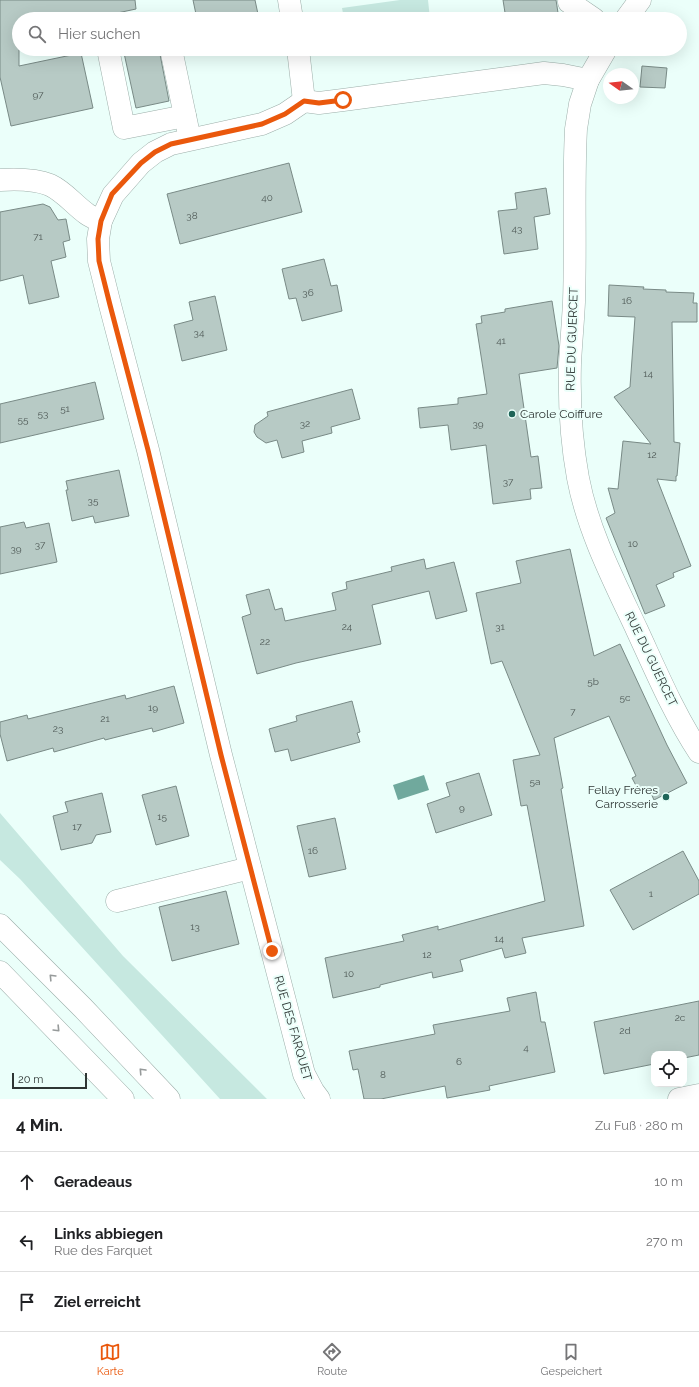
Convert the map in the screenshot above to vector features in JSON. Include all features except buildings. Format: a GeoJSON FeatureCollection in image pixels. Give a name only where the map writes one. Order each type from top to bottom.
{"type":"FeatureCollection","features":[{"type":"Feature","properties":{"kind":"main road"},"geometry":{"type":"LineString","coordinates":[[289,0],[291,12]]}},
{"type":"Feature","properties":{"kind":"main road"},"geometry":{"type":"LineString","coordinates":[[631,12],[640,0]]}},
{"type":"Feature","properties":{"kind":"main road"},"geometry":{"type":"LineString","coordinates":[[569,2],[584,12]]}},
{"type":"Feature","properties":{"kind":"main road"},"geometry":{"type":"LineString","coordinates":[[109,56],[124,128],[185,116]]}},
{"type":"Feature","properties":{"kind":"main road"},"geometry":{"type":"LineString","coordinates":[[173,56],[190,139]]}},
{"type":"Feature","properties":{"kind":"main road"},"geometry":{"type":"LineString","coordinates":[[299,56],[304,101],[319,103],[544,73],[588,80]]}},
{"type":"Feature","properties":{"kind":"main road","name":"RUE DU GUERCET"},"geometry":{"type":"LineString","coordinates":[[602,56],[588,80],[580,104],[574,152],[574,303],[570,363],[570,401],[576,468],[586,510],[608,567],[665,689],[688,735],[699,752]]}},
{"type":"Feature","properties":{"kind":"main road","name":"RUE DES FARQUET"},"geometry":{"type":"LineString","coordinates":[[304,101],[285,114],[262,124],[190,139],[171,144],[155,152],[141,163],[112,194],[101,221],[98,239],[101,268],[148,450],[219,748],[304,1074],[319,1099]]}},
{"type":"Feature","properties":{"kind":"main road"},"geometry":{"type":"LineString","coordinates":[[0,180],[40,182],[51,186],[64,194],[87,214],[101,221]]}},
{"type":"Feature","properties":{"kind":"main road"},"geometry":{"type":"LineString","coordinates":[[117,902],[250,868]]}},
{"type":"Feature","properties":{"kind":"main road"},"geometry":{"type":"LineString","coordinates":[[0,925],[84,1008],[169,1099]]}},
{"type":"Feature","properties":{"kind":"main road"},"geometry":{"type":"LineString","coordinates":[[0,972],[66,1038],[123,1099]]}},
{"type":"Feature","properties":{"kind":"main road"},"geometry":{"type":"LineString","coordinates":[[679,1099],[699,1095]]}},
{"type":"Feature","properties":{"kind":"shaded area"},"geometry":{"type":"Polygon","coordinates":[[[400,0],[428,0],[429,12],[343,12],[342,8],[400,0]]]}},
{"type":"Feature","properties":{"kind":"shaded area"},"geometry":{"type":"Polygon","coordinates":[[[424,775],[429,790],[398,800],[393,785],[424,775]]]}},
{"type":"Feature","properties":{"kind":"shaded area"},"geometry":{"type":"Polygon","coordinates":[[[0,813],[123,956],[267,1099],[220,1099],[20,879],[0,860],[0,813]]]}},
{"type":"Feature","properties":{"kind":"place","name":"Carole Coiffure"},"geometry":{"type":"Point","coordinates":[512,414]}},
{"type":"Feature","properties":{"kind":"place","name":"Fellay Frères Carrosserie"},"geometry":{"type":"Point","coordinates":[666,797]}},
{"type":"Feature","properties":{"kind":"route"},"geometry":{"type":"LineString","coordinates":[[272,951],[221,755],[148,450],[99,261],[98,239],[101,221],[112,194],[141,163],[155,152],[171,144],[262,124],[285,114],[304,101],[319,103],[343,100]]}}]}
